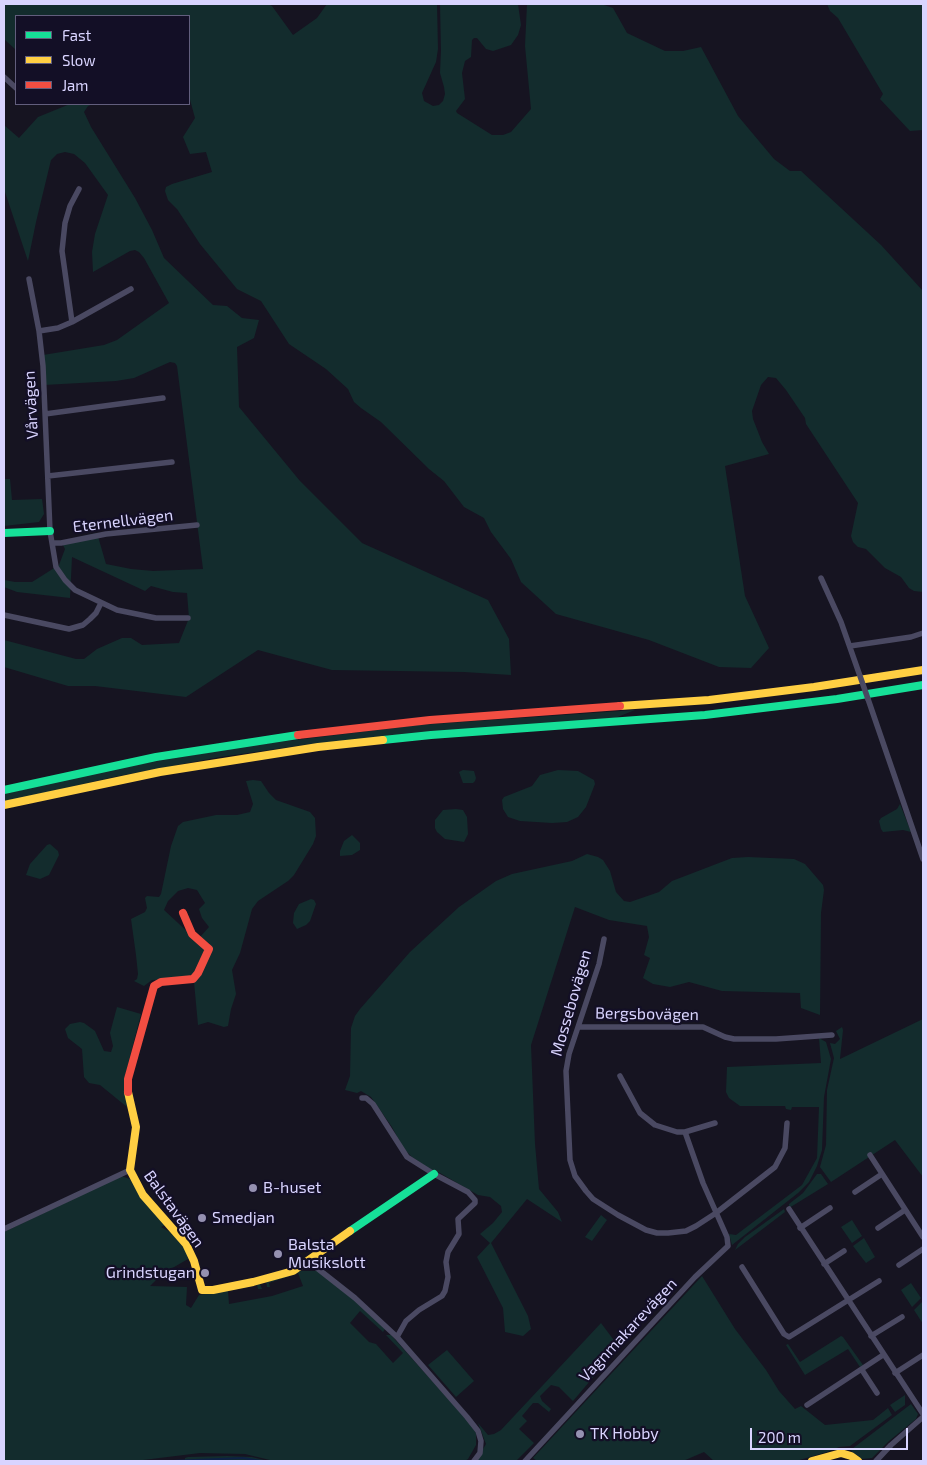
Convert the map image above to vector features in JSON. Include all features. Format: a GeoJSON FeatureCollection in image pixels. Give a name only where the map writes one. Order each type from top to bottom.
{"type":"FeatureCollection","features":[{"type":"Feature","properties":{"kind":"main road"},"geometry":{"type":"LineString","coordinates":[[4,533],[50,531]]}},
{"type":"Feature","properties":{"kind":"main road"},"geometry":{"type":"LineString","coordinates":[[4,790],[156,757],[306,734],[430,720],[709,700],[814,687],[923,670]]}},
{"type":"Feature","properties":{"kind":"main road"},"geometry":{"type":"LineString","coordinates":[[4,806],[168,770],[318,747],[431,735],[705,715],[837,699],[923,685]]}},
{"type":"Feature","properties":{"kind":"main road","name":"Balstavägen"},"geometry":{"type":"LineString","coordinates":[[183,913],[192,934],[209,949],[198,973],[193,979],[161,982],[154,986],[152,991],[128,1079],[128,1095],[136,1127],[130,1170],[143,1195],[176,1231],[189,1250],[202,1290],[213,1290],[287,1274],[411,1192],[434,1174]]}},
{"type":"Feature","properties":{"kind":"main road"},"geometry":{"type":"LineString","coordinates":[[812,1461],[841,1453],[851,1456],[858,1461]]}},
{"type":"Feature","properties":{"kind":"street"},"geometry":{"type":"LineString","coordinates":[[4,77],[15,87]]}},
{"type":"Feature","properties":{"kind":"street"},"geometry":{"type":"LineString","coordinates":[[72,322],[62,251],[64,223],[79,189]]}},
{"type":"Feature","properties":{"kind":"street","name":"Vårvägen"},"geometry":{"type":"LineString","coordinates":[[29,279],[39,331],[50,531],[56,567],[75,590],[117,610],[143,616],[188,618]]}},
{"type":"Feature","properties":{"kind":"street"},"geometry":{"type":"LineString","coordinates":[[39,331],[58,328],[72,322],[131,289]]}},
{"type":"Feature","properties":{"kind":"street"},"geometry":{"type":"LineString","coordinates":[[45,414],[163,398]]}},
{"type":"Feature","properties":{"kind":"street"},"geometry":{"type":"LineString","coordinates":[[48,476],[172,462]]}},
{"type":"Feature","properties":{"kind":"street","name":"Eternellvägen"},"geometry":{"type":"LineString","coordinates":[[52,543],[106,534],[197,525]]}},
{"type":"Feature","properties":{"kind":"street"},"geometry":{"type":"LineString","coordinates":[[821,578],[842,622],[923,859]]}},
{"type":"Feature","properties":{"kind":"street"},"geometry":{"type":"LineString","coordinates":[[4,616],[69,629],[83,625],[96,613],[101,603]]}},
{"type":"Feature","properties":{"kind":"street"},"geometry":{"type":"LineString","coordinates":[[850,646],[911,637],[923,633]]}},
{"type":"Feature","properties":{"kind":"street","name":"Mossebovägen"},"geometry":{"type":"LineString","coordinates":[[604,939],[599,964],[569,1054],[566,1071],[570,1160],[580,1184],[593,1199],[646,1230],[656,1233],[686,1231],[716,1213],[775,1167],[785,1148],[787,1124]]}},
{"type":"Feature","properties":{"kind":"street","name":"Bergsbovägen"},"geometry":{"type":"LineString","coordinates":[[579,1027],[703,1027],[734,1039],[832,1035]]}},
{"type":"Feature","properties":{"kind":"street"},"geometry":{"type":"LineString","coordinates":[[620,1076],[644,1118],[663,1129],[685,1132],[715,1123]]}},
{"type":"Feature","properties":{"kind":"street"},"geometry":{"type":"LineString","coordinates":[[362,1098],[366,1098],[373,1104],[407,1157],[471,1194],[475,1200],[458,1219],[459,1234],[448,1252],[446,1262],[448,1277],[445,1291],[442,1296],[419,1310],[406,1321],[397,1337]]}},
{"type":"Feature","properties":{"kind":"street"},"geometry":{"type":"LineString","coordinates":[[685,1132],[716,1213]]}},
{"type":"Feature","properties":{"kind":"street"},"geometry":{"type":"LineString","coordinates":[[870,1155],[923,1238]]}},
{"type":"Feature","properties":{"kind":"street"},"geometry":{"type":"LineString","coordinates":[[4,1229],[130,1170]]}},
{"type":"Feature","properties":{"kind":"street"},"geometry":{"type":"LineString","coordinates":[[854,1192],[882,1174]]}},
{"type":"Feature","properties":{"kind":"street"},"geometry":{"type":"LineString","coordinates":[[800,1228],[830,1208]]}},
{"type":"Feature","properties":{"kind":"street"},"geometry":{"type":"LineString","coordinates":[[789,1209],[923,1416],[876,1461]]}},
{"type":"Feature","properties":{"kind":"street"},"geometry":{"type":"LineString","coordinates":[[878,1228],[905,1210]]}},
{"type":"Feature","properties":{"kind":"street","name":"Vagnmakarevägen"},"geometry":{"type":"LineString","coordinates":[[525,1461],[695,1277],[727,1249],[729,1244],[727,1237],[716,1213]]}},
{"type":"Feature","properties":{"kind":"street"},"geometry":{"type":"LineString","coordinates":[[898,1265],[923,1249]]}},
{"type":"Feature","properties":{"kind":"street"},"geometry":{"type":"LineString","coordinates":[[824,1264],[844,1251]]}},
{"type":"Feature","properties":{"kind":"street"},"geometry":{"type":"LineString","coordinates":[[308,1261],[355,1298],[397,1337],[462,1411],[478,1431],[481,1447],[480,1453],[474,1461]]}},
{"type":"Feature","properties":{"kind":"street"},"geometry":{"type":"LineString","coordinates":[[742,1267],[786,1336],[793,1336],[879,1281]]}},
{"type":"Feature","properties":{"kind":"street"},"geometry":{"type":"LineString","coordinates":[[871,1336],[902,1317]]}},
{"type":"Feature","properties":{"kind":"street"},"geometry":{"type":"LineString","coordinates":[[807,1405],[883,1355]]}},
{"type":"Feature","properties":{"kind":"street"},"geometry":{"type":"LineString","coordinates":[[895,1373],[923,1355]]}},
{"type":"Feature","properties":{"kind":"street"},"geometry":{"type":"LineString","coordinates":[[862,1370],[877,1393]]}},
{"type":"Feature","properties":{"kind":"green space"},"geometry":{"type":"Polygon","coordinates":[[[4,4],[268,4],[272,6],[293,35],[317,18],[327,4],[437,4],[438,49],[436,62],[422,93],[424,101],[433,106],[439,105],[443,101],[445,94],[440,73],[440,4],[518,4],[521,25],[518,35],[511,45],[493,51],[486,49],[477,38],[474,38],[472,40],[471,57],[465,61],[462,73],[465,99],[456,111],[492,135],[503,135],[511,132],[531,109],[525,46],[527,4],[601,4],[613,8],[627,33],[665,51],[683,51],[701,47],[738,116],[774,159],[790,171],[801,171],[881,245],[923,291],[923,592],[914,591],[909,588],[901,577],[885,568],[866,549],[858,547],[853,542],[851,536],[858,503],[786,390],[776,378],[768,377],[761,385],[752,411],[753,419],[762,442],[769,454],[725,466],[745,596],[769,648],[751,668],[719,667],[649,640],[556,614],[521,582],[511,559],[491,532],[484,518],[464,507],[444,481],[381,422],[354,402],[348,389],[326,369],[289,344],[261,301],[237,289],[200,244],[177,209],[168,200],[165,191],[166,187],[212,172],[206,152],[190,154],[183,137],[195,118],[190,100],[190,15],[15,15],[15,49],[4,39],[4,4]]]}},
{"type":"Feature","properties":{"kind":"green space"},"geometry":{"type":"Polygon","coordinates":[[[827,4],[923,4],[923,130],[910,131],[880,99],[883,94],[838,18],[830,11],[827,4]]]}},
{"type":"Feature","properties":{"kind":"green space"},"geometry":{"type":"Polygon","coordinates":[[[68,105],[90,105],[84,112],[91,127],[135,198],[164,258],[213,305],[227,306],[242,318],[259,320],[254,338],[237,347],[239,407],[300,481],[362,543],[488,600],[509,639],[511,675],[464,672],[332,670],[258,650],[186,697],[95,686],[68,686],[4,667],[4,640],[76,659],[84,659],[97,649],[122,638],[131,638],[142,645],[179,643],[189,618],[187,593],[173,592],[151,586],[145,591],[72,557],[70,598],[17,592],[4,587],[4,580],[32,582],[59,565],[65,549],[61,541],[97,533],[106,564],[153,571],[203,569],[177,366],[175,363],[170,362],[134,378],[116,381],[44,385],[43,355],[104,345],[117,340],[169,303],[144,258],[135,250],[93,272],[92,252],[95,234],[108,195],[85,163],[74,154],[65,152],[57,154],[51,160],[28,261],[4,189],[4,125],[19,138],[38,117],[68,105]]]}},
{"type":"Feature","properties":{"kind":"green space"},"geometry":{"type":"Polygon","coordinates":[[[4,479],[10,479],[12,500],[42,499],[44,514],[39,522],[4,526],[4,479]]]}},
{"type":"Feature","properties":{"kind":"green space"},"geometry":{"type":"Polygon","coordinates":[[[635,710],[615,718],[311,744],[220,757],[114,777],[4,802],[4,794],[118,768],[246,746],[419,725],[635,710]]]}},
{"type":"Feature","properties":{"kind":"green space"},"geometry":{"type":"Polygon","coordinates":[[[463,770],[474,771],[476,778],[473,783],[463,783],[459,772],[463,770]]]}},
{"type":"Feature","properties":{"kind":"green space"},"geometry":{"type":"Polygon","coordinates":[[[558,770],[578,771],[594,780],[595,784],[586,807],[578,817],[567,822],[552,823],[520,821],[508,817],[503,809],[502,800],[504,797],[532,786],[540,775],[558,770]]]}},
{"type":"Feature","properties":{"kind":"green space"},"geometry":{"type":"Polygon","coordinates":[[[246,781],[261,781],[276,800],[310,812],[315,818],[316,836],[294,875],[258,901],[252,909],[240,953],[232,970],[236,994],[228,1026],[224,1027],[208,1022],[198,1025],[194,982],[210,949],[210,944],[200,937],[209,927],[202,918],[199,909],[205,903],[197,890],[188,888],[178,891],[168,901],[164,910],[205,948],[194,976],[187,979],[152,980],[144,986],[134,981],[137,979],[138,974],[131,919],[145,912],[147,908],[145,898],[147,896],[159,897],[161,894],[171,846],[178,826],[183,822],[216,815],[237,815],[250,812],[253,804],[246,781]]]}},
{"type":"Feature","properties":{"kind":"green space"},"geometry":{"type":"Polygon","coordinates":[[[900,804],[911,832],[903,830],[883,832],[879,821],[897,809],[900,804]]]}},
{"type":"Feature","properties":{"kind":"green space"},"geometry":{"type":"Polygon","coordinates":[[[443,810],[463,810],[467,817],[468,834],[464,842],[445,839],[435,828],[435,820],[443,810]]]}},
{"type":"Feature","properties":{"kind":"green space"},"geometry":{"type":"Polygon","coordinates":[[[352,835],[360,843],[360,850],[352,855],[340,856],[344,841],[352,835]]]}},
{"type":"Feature","properties":{"kind":"green space"},"geometry":{"type":"Polygon","coordinates":[[[50,844],[58,851],[59,855],[49,875],[40,879],[26,875],[30,864],[50,844]]]}},
{"type":"Feature","properties":{"kind":"green space"},"geometry":{"type":"Polygon","coordinates":[[[587,854],[603,860],[610,871],[616,892],[624,901],[630,902],[659,892],[672,881],[732,858],[794,859],[805,864],[823,885],[824,890],[821,913],[820,1015],[801,1008],[800,993],[722,991],[689,982],[670,987],[653,984],[643,978],[650,958],[644,955],[649,937],[647,926],[609,920],[575,907],[531,1045],[539,1189],[558,1212],[562,1222],[527,1199],[491,1243],[528,1316],[531,1329],[523,1336],[505,1332],[503,1308],[477,1257],[490,1243],[480,1234],[502,1212],[501,1206],[490,1197],[478,1195],[440,1173],[431,1170],[412,1157],[403,1148],[392,1127],[371,1097],[361,1091],[357,1093],[345,1090],[350,1076],[351,1028],[355,1016],[360,1009],[410,952],[459,907],[496,881],[512,874],[572,861],[587,854]]]}},
{"type":"Feature","properties":{"kind":"green space"},"geometry":{"type":"Polygon","coordinates":[[[311,899],[316,904],[310,921],[297,929],[293,923],[294,913],[299,904],[311,899]]]}},
{"type":"Feature","properties":{"kind":"green space"},"geometry":{"type":"Polygon","coordinates":[[[117,1007],[141,1014],[125,1076],[127,1107],[100,1085],[89,1083],[84,1077],[82,1049],[68,1038],[65,1029],[70,1024],[84,1023],[95,1031],[104,1051],[111,1052],[113,1046],[110,1033],[117,1007]]]}},
{"type":"Feature","properties":{"kind":"green space"},"geometry":{"type":"Polygon","coordinates":[[[923,1019],[923,1177],[895,1140],[831,1182],[820,1167],[826,1145],[827,1090],[834,1058],[830,1043],[835,1044],[840,1039],[836,1031],[842,1027],[840,1059],[923,1019]]]}},
{"type":"Feature","properties":{"kind":"green space"},"geometry":{"type":"Polygon","coordinates":[[[819,1038],[826,1042],[831,1059],[824,1097],[822,1150],[817,1166],[809,1182],[798,1193],[732,1245],[729,1234],[736,1235],[802,1185],[817,1158],[819,1107],[792,1107],[791,1110],[786,1109],[785,1106],[740,1106],[729,1098],[726,1092],[727,1067],[821,1063],[819,1038]]]}},
{"type":"Feature","properties":{"kind":"green space"},"geometry":{"type":"Polygon","coordinates":[[[817,1174],[821,1174],[828,1184],[789,1208],[789,1204],[803,1193],[817,1174]]]}},
{"type":"Feature","properties":{"kind":"green space"},"geometry":{"type":"Polygon","coordinates":[[[121,1176],[130,1179],[138,1192],[167,1224],[161,1227],[170,1232],[185,1248],[188,1259],[162,1274],[150,1286],[187,1287],[186,1305],[191,1308],[199,1295],[260,1284],[262,1289],[258,1289],[257,1285],[228,1291],[229,1304],[272,1296],[303,1286],[298,1273],[269,1283],[270,1287],[267,1287],[266,1281],[301,1271],[318,1271],[350,1296],[385,1329],[383,1332],[360,1311],[350,1323],[369,1342],[376,1344],[393,1363],[403,1353],[386,1335],[391,1335],[467,1420],[476,1433],[476,1445],[468,1459],[465,1461],[274,1461],[245,1454],[200,1453],[135,1461],[4,1461],[4,1232],[121,1176]]]}},
{"type":"Feature","properties":{"kind":"green space"},"geometry":{"type":"Polygon","coordinates":[[[784,1209],[785,1212],[735,1250],[745,1237],[784,1209]]]}},
{"type":"Feature","properties":{"kind":"green space"},"geometry":{"type":"Polygon","coordinates":[[[601,1215],[607,1220],[592,1241],[585,1237],[601,1215]]]}},
{"type":"Feature","properties":{"kind":"green space"},"geometry":{"type":"Polygon","coordinates":[[[852,1220],[862,1236],[852,1243],[841,1227],[852,1220]]]}},
{"type":"Feature","properties":{"kind":"green space"},"geometry":{"type":"Polygon","coordinates":[[[864,1238],[875,1257],[866,1263],[853,1246],[864,1238]]]}},
{"type":"Feature","properties":{"kind":"green space"},"geometry":{"type":"Polygon","coordinates":[[[702,1276],[735,1329],[766,1370],[779,1391],[795,1409],[801,1406],[825,1425],[873,1420],[888,1408],[892,1415],[850,1446],[839,1447],[796,1461],[714,1461],[704,1452],[683,1461],[537,1461],[533,1458],[702,1276]]]}},
{"type":"Feature","properties":{"kind":"green space"},"geometry":{"type":"Polygon","coordinates":[[[911,1283],[921,1298],[912,1307],[901,1290],[911,1283]]]}},
{"type":"Feature","properties":{"kind":"green space"},"geometry":{"type":"Polygon","coordinates":[[[923,1301],[923,1324],[914,1310],[923,1301]]]}},
{"type":"Feature","properties":{"kind":"green space"},"geometry":{"type":"Polygon","coordinates":[[[601,1323],[619,1347],[573,1401],[559,1387],[551,1385],[540,1396],[542,1401],[551,1409],[549,1412],[538,1403],[533,1403],[522,1416],[527,1421],[519,1429],[534,1443],[516,1461],[476,1461],[486,1444],[478,1423],[488,1435],[501,1430],[601,1323]]]}},
{"type":"Feature","properties":{"kind":"green space"},"geometry":{"type":"Polygon","coordinates":[[[841,1336],[863,1365],[860,1367],[848,1349],[805,1375],[786,1345],[788,1344],[800,1362],[841,1336]]]}},
{"type":"Feature","properties":{"kind":"green space"},"geometry":{"type":"Polygon","coordinates":[[[447,1350],[474,1381],[456,1397],[428,1365],[447,1350]]]}},
{"type":"Feature","properties":{"kind":"green space"},"geometry":{"type":"Polygon","coordinates":[[[905,1395],[905,1405],[895,1412],[890,1405],[905,1395]]]}},
{"type":"Feature","properties":{"kind":"green space"},"geometry":{"type":"Polygon","coordinates":[[[911,1404],[918,1414],[916,1419],[872,1458],[862,1459],[851,1451],[852,1449],[911,1404]]]}},
{"type":"Feature","properties":{"kind":"green space"},"geometry":{"type":"Polygon","coordinates":[[[188,1457],[252,1457],[268,1461],[185,1461],[185,1458],[188,1457]]]}},
{"type":"Feature","properties":{"kind":"waterway"},"geometry":{"type":"LineString","coordinates":[[172,1461],[243,1458],[261,1461]]}},
{"type":"Feature","properties":{"kind":"traffic: fast"},"geometry":{"type":"LineString","coordinates":[[4,533],[50,531]]}},
{"type":"Feature","properties":{"kind":"traffic: fast"},"geometry":{"type":"LineString","coordinates":[[383,740],[705,715],[837,699],[923,685]]}},
{"type":"Feature","properties":{"kind":"traffic: fast"},"geometry":{"type":"LineString","coordinates":[[4,790],[156,757],[298,735]]}},
{"type":"Feature","properties":{"kind":"traffic: fast"},"geometry":{"type":"LineString","coordinates":[[350,1231],[434,1174]]}},
{"type":"Feature","properties":{"kind":"traffic: slow"},"geometry":{"type":"LineString","coordinates":[[620,706],[709,700],[814,687],[923,670]]}},
{"type":"Feature","properties":{"kind":"traffic: slow"},"geometry":{"type":"LineString","coordinates":[[4,805],[160,772],[318,747],[383,740]]}},
{"type":"Feature","properties":{"kind":"traffic: slow"},"geometry":{"type":"LineString","coordinates":[[128,1092],[136,1127],[130,1170],[143,1195],[186,1244],[194,1261],[202,1290],[213,1290],[253,1282],[293,1271],[350,1231]]}},
{"type":"Feature","properties":{"kind":"traffic: slow"},"geometry":{"type":"LineString","coordinates":[[812,1461],[841,1453],[851,1456],[858,1461]]}},
{"type":"Feature","properties":{"kind":"traffic: jam"},"geometry":{"type":"LineString","coordinates":[[298,735],[430,720],[620,706]]}},
{"type":"Feature","properties":{"kind":"traffic: jam"},"geometry":{"type":"LineString","coordinates":[[128,1092],[128,1079],[154,986],[161,982],[193,979],[198,973],[209,949],[192,934],[183,913]]}},
{"type":"Feature","properties":{"kind":"place","name":"B-huset"},"geometry":{"type":"Point","coordinates":[253,1188]}},
{"type":"Feature","properties":{"kind":"place","name":"Smedjan"},"geometry":{"type":"Point","coordinates":[202,1218]}},
{"type":"Feature","properties":{"kind":"place","name":"Balsta Musikslott"},"geometry":{"type":"Point","coordinates":[278,1254]}},
{"type":"Feature","properties":{"kind":"place","name":"Grindstugan"},"geometry":{"type":"Point","coordinates":[205,1273]}},
{"type":"Feature","properties":{"kind":"place","name":"TK Hobby"},"geometry":{"type":"Point","coordinates":[580,1434]}}]}
